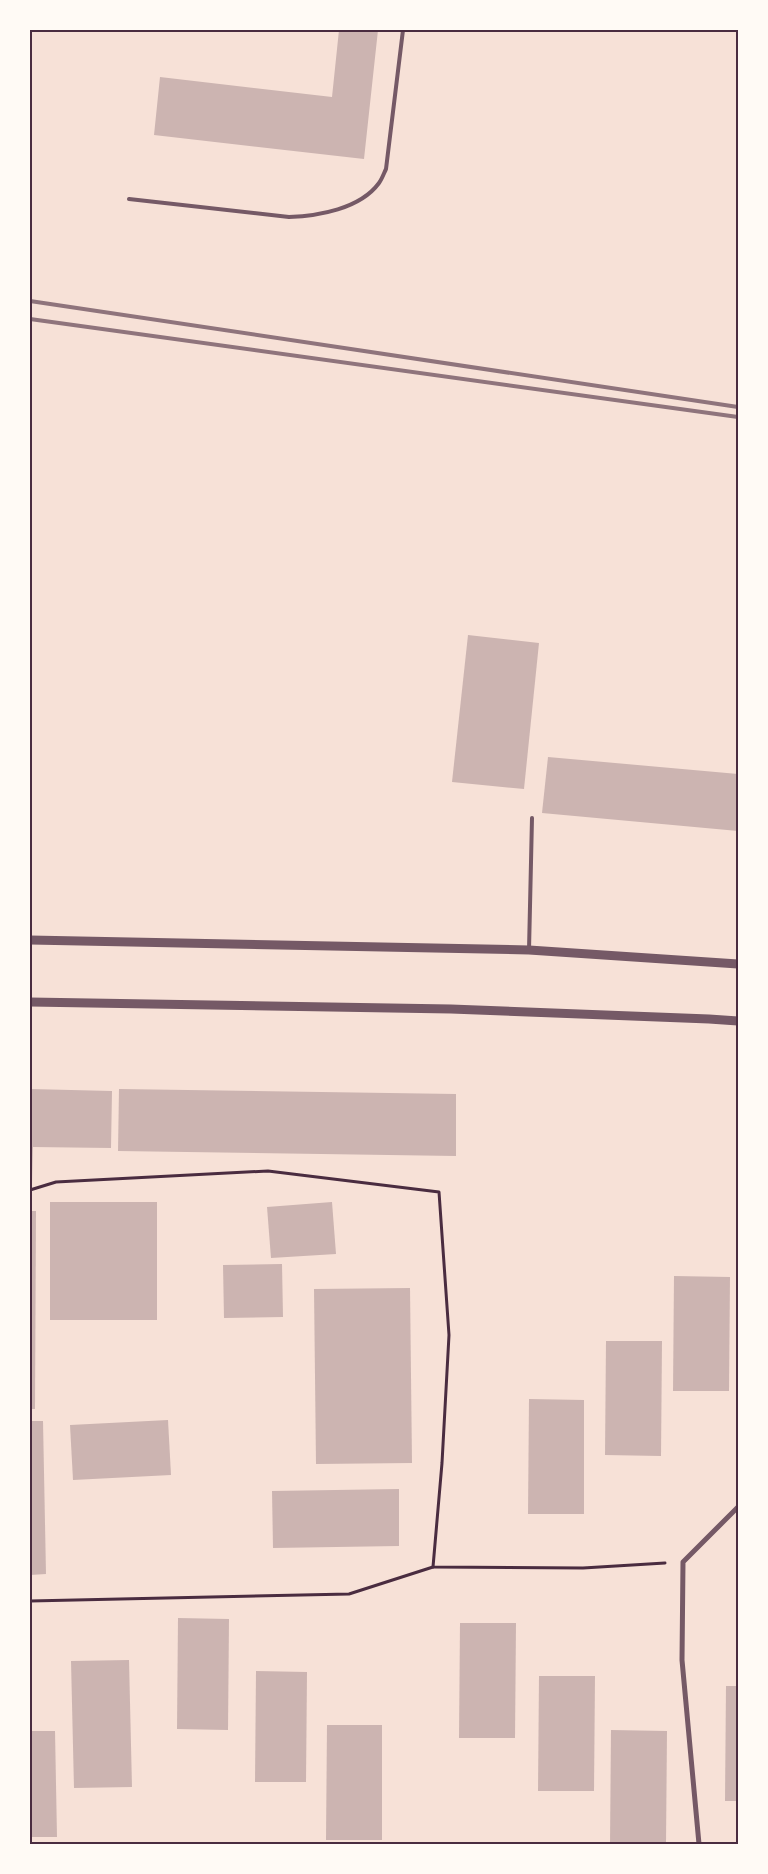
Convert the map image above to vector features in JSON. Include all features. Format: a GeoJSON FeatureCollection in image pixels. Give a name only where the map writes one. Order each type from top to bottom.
{"type":"FeatureCollection","features":[{"type":"Feature","properties":{"kind":"street"},"geometry":{"type":"LineString","coordinates":[[30,940],[529,950],[738,964]]}},
{"type":"Feature","properties":{"kind":"street"},"geometry":{"type":"LineString","coordinates":[[30,1002],[451,1009],[709,1018],[738,1021]]}},
{"type":"Feature","properties":{"kind":"street"},"geometry":{"type":"LineString","coordinates":[[699,1844],[682,1660],[683,1562],[738,1507]]}},
{"type":"Feature","properties":{"kind":"lane"},"geometry":{"type":"LineString","coordinates":[[129,199],[289,217],[310,216],[330,212],[351,204],[380,183],[386,169],[403,30]]}},
{"type":"Feature","properties":{"kind":"lane"},"geometry":{"type":"LineString","coordinates":[[529,950],[532,818]]}},
{"type":"Feature","properties":{"kind":"path"},"geometry":{"type":"LineString","coordinates":[[30,1190],[56,1182],[268,1171],[439,1192],[449,1335],[442,1463],[433,1567]]}},
{"type":"Feature","properties":{"kind":"path"},"geometry":{"type":"LineString","coordinates":[[30,1601],[349,1594],[433,1567],[583,1568],[683,1562]]}},
{"type":"Feature","properties":{"kind":"building"},"geometry":{"type":"Polygon","coordinates":[[[339,30],[378,30],[364,159],[154,135],[160,77],[332,97],[339,30]]]}},
{"type":"Feature","properties":{"kind":"building"},"geometry":{"type":"Polygon","coordinates":[[[468,635],[539,643],[524,789],[452,782],[468,635]]]}},
{"type":"Feature","properties":{"kind":"building"},"geometry":{"type":"Polygon","coordinates":[[[548,757],[738,774],[738,831],[542,813],[548,757]]]}},
{"type":"Feature","properties":{"kind":"building"},"geometry":{"type":"Polygon","coordinates":[[[30,1089],[112,1091],[111,1148],[33,1147],[32,1184],[30,1184],[30,1089]]]}},
{"type":"Feature","properties":{"kind":"building"},"geometry":{"type":"Polygon","coordinates":[[[119,1089],[456,1094],[456,1156],[118,1151],[119,1089]]]}},
{"type":"Feature","properties":{"kind":"building"},"geometry":{"type":"Polygon","coordinates":[[[50,1202],[157,1202],[157,1320],[50,1320],[50,1202]]]}},
{"type":"Feature","properties":{"kind":"building"},"geometry":{"type":"Polygon","coordinates":[[[332,1202],[336,1254],[271,1258],[267,1207],[332,1202]]]}},
{"type":"Feature","properties":{"kind":"building"},"geometry":{"type":"Polygon","coordinates":[[[30,1211],[36,1211],[35,1409],[30,1409],[30,1211]]]}},
{"type":"Feature","properties":{"kind":"building"},"geometry":{"type":"Polygon","coordinates":[[[282,1264],[283,1317],[224,1318],[223,1265],[282,1264]]]}},
{"type":"Feature","properties":{"kind":"building"},"geometry":{"type":"Polygon","coordinates":[[[674,1276],[730,1277],[729,1391],[673,1391],[674,1276]]]}},
{"type":"Feature","properties":{"kind":"building"},"geometry":{"type":"Polygon","coordinates":[[[410,1288],[412,1463],[316,1464],[314,1289],[410,1288]]]}},
{"type":"Feature","properties":{"kind":"building"},"geometry":{"type":"Polygon","coordinates":[[[606,1341],[662,1341],[661,1456],[605,1455],[606,1341]]]}},
{"type":"Feature","properties":{"kind":"building"},"geometry":{"type":"Polygon","coordinates":[[[529,1399],[584,1400],[584,1514],[528,1514],[529,1399]]]}},
{"type":"Feature","properties":{"kind":"building"},"geometry":{"type":"Polygon","coordinates":[[[168,1420],[171,1475],[73,1480],[70,1425],[168,1420]]]}},
{"type":"Feature","properties":{"kind":"building"},"geometry":{"type":"Polygon","coordinates":[[[30,1421],[43,1421],[46,1574],[30,1575],[30,1421]]]}},
{"type":"Feature","properties":{"kind":"building"},"geometry":{"type":"Polygon","coordinates":[[[399,1489],[399,1546],[273,1548],[272,1491],[399,1489]]]}},
{"type":"Feature","properties":{"kind":"building"},"geometry":{"type":"Polygon","coordinates":[[[178,1618],[229,1619],[228,1730],[177,1729],[178,1618]]]}},
{"type":"Feature","properties":{"kind":"building"},"geometry":{"type":"Polygon","coordinates":[[[460,1623],[516,1623],[515,1738],[459,1738],[460,1623]]]}},
{"type":"Feature","properties":{"kind":"building"},"geometry":{"type":"Polygon","coordinates":[[[129,1660],[132,1787],[74,1788],[71,1661],[129,1660]]]}},
{"type":"Feature","properties":{"kind":"building"},"geometry":{"type":"Polygon","coordinates":[[[256,1671],[307,1672],[306,1782],[255,1782],[256,1671]]]}},
{"type":"Feature","properties":{"kind":"building"},"geometry":{"type":"Polygon","coordinates":[[[539,1676],[595,1676],[594,1791],[538,1791],[539,1676]]]}},
{"type":"Feature","properties":{"kind":"building"},"geometry":{"type":"Polygon","coordinates":[[[726,1686],[738,1686],[738,1801],[725,1801],[726,1686]]]}},
{"type":"Feature","properties":{"kind":"building"},"geometry":{"type":"Polygon","coordinates":[[[327,1725],[382,1725],[382,1840],[326,1840],[327,1725]]]}},
{"type":"Feature","properties":{"kind":"building"},"geometry":{"type":"Polygon","coordinates":[[[611,1730],[667,1731],[666,1844],[610,1844],[611,1730]]]}},
{"type":"Feature","properties":{"kind":"building"},"geometry":{"type":"Polygon","coordinates":[[[30,1731],[55,1731],[57,1837],[30,1837],[30,1731]]]}},
{"type":"Feature","properties":{"kind":"railway"},"geometry":{"type":"LineString","coordinates":[[30,301],[738,407]]}},
{"type":"Feature","properties":{"kind":"railway"},"geometry":{"type":"LineString","coordinates":[[30,319],[738,417]]}}]}
